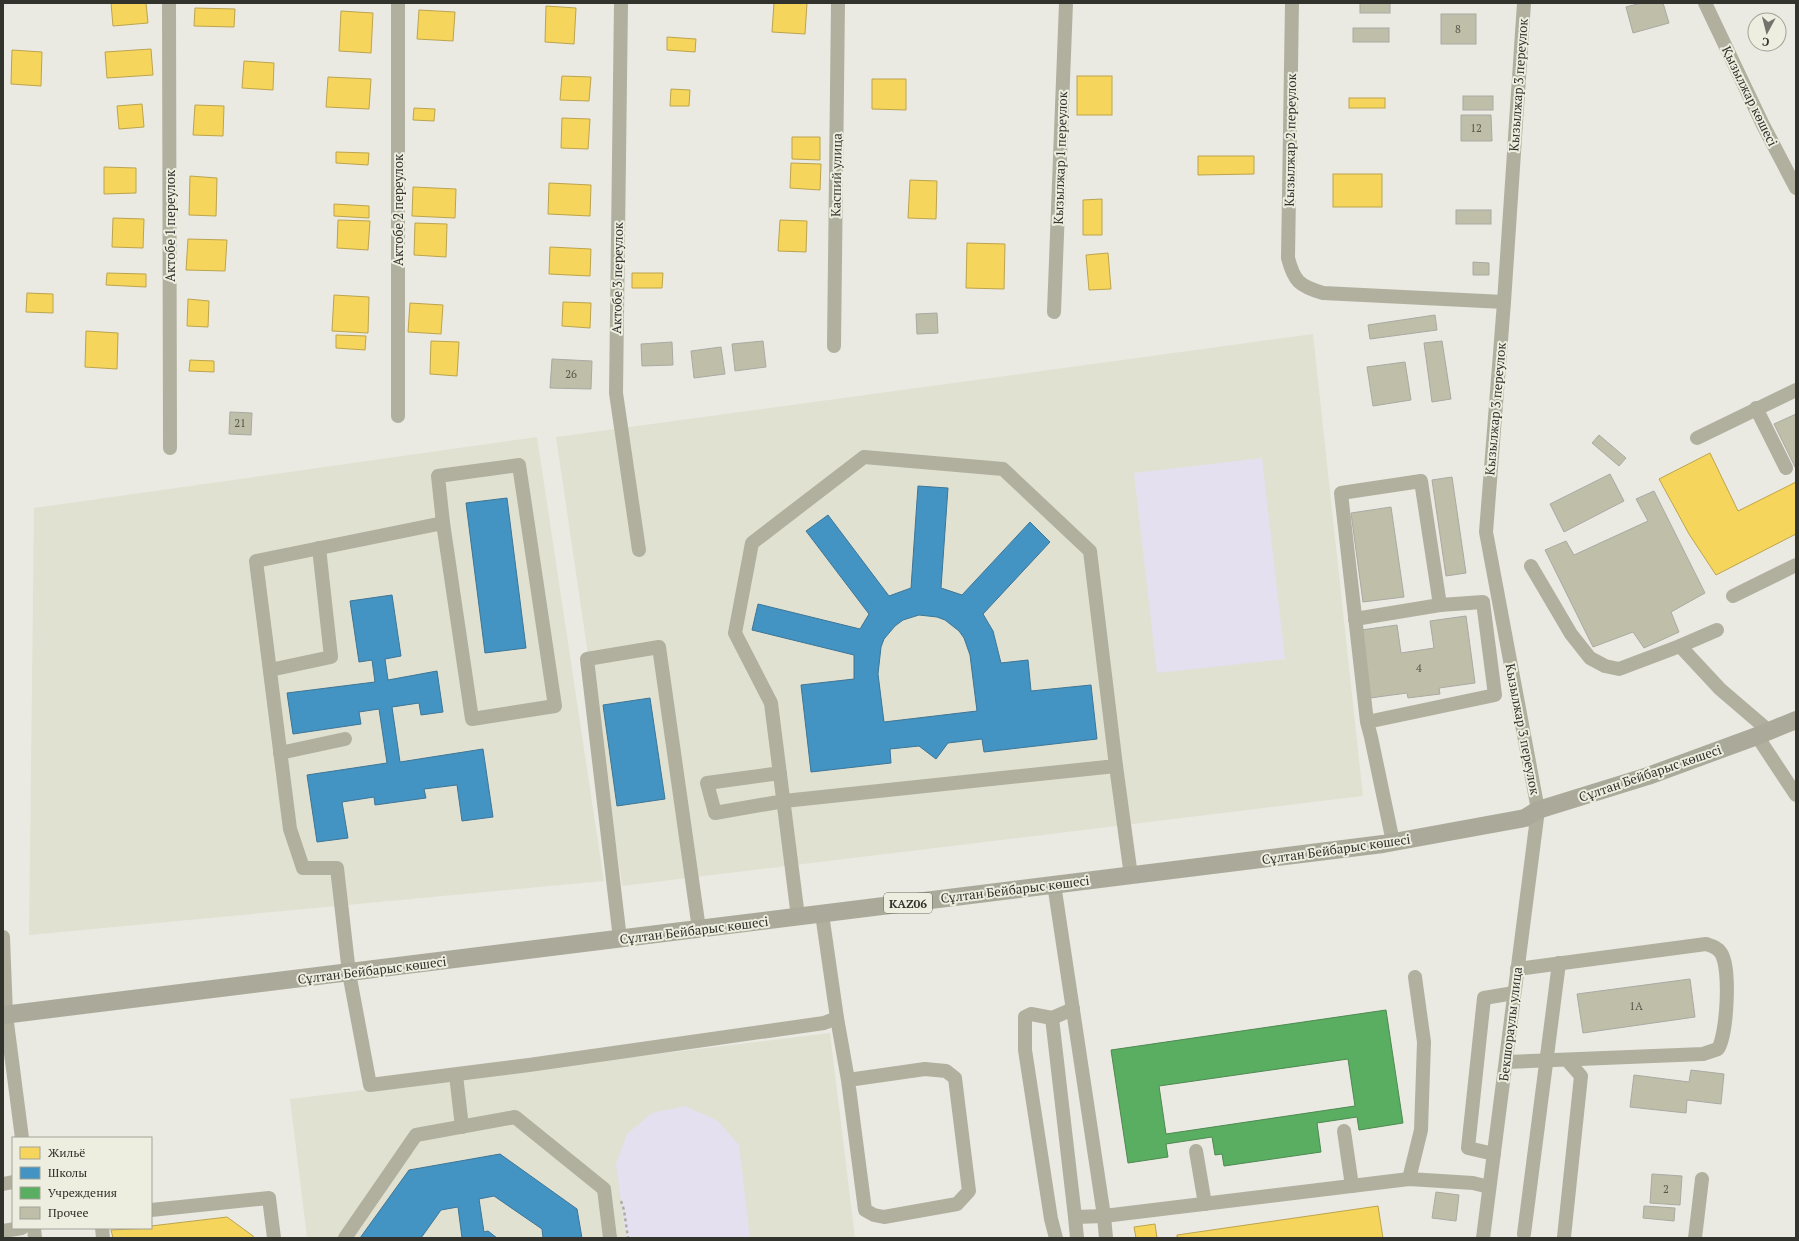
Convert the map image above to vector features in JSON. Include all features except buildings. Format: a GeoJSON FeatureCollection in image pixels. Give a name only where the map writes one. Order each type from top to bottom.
{"type":"FeatureCollection","features":[{"type":"Feature","properties":{"kind":"main road","name":"Сұлтан Бейбарыс көшесі"},"geometry":{"type":"LineString","coordinates":[[5,1015],[1054,884],[1131,876],[1393,842],[1525,818],[1538,810],[1648,776],[1763,734],[1796,720]]}},
{"type":"Feature","properties":{"kind":"street","name":"Актобе 1 переулок"},"geometry":{"type":"LineString","coordinates":[[169,3],[170,448]]}},
{"type":"Feature","properties":{"kind":"street","name":"Актобе 2 переулок"},"geometry":{"type":"LineString","coordinates":[[398,3],[398,416]]}},
{"type":"Feature","properties":{"kind":"street","name":"Актобе 3 переулок"},"geometry":{"type":"LineString","coordinates":[[621,3],[616,393],[639,550]]}},
{"type":"Feature","properties":{"kind":"street","name":"Каспий улица"},"geometry":{"type":"LineString","coordinates":[[834,346],[838,3]]}},
{"type":"Feature","properties":{"kind":"street","name":"Кызылжар 1 переулок"},"geometry":{"type":"LineString","coordinates":[[1054,312],[1066,3]]}},
{"type":"Feature","properties":{"kind":"street","name":"Кызылжар 2 переулок"},"geometry":{"type":"LineString","coordinates":[[1292,3],[1288,258],[1293,276],[1307,288],[1323,292],[1504,302]]}},
{"type":"Feature","properties":{"kind":"street","name":"Кызылжар 3 переулок"},"geometry":{"type":"LineString","coordinates":[[1524,3],[1504,302],[1486,532],[1538,810]]}},
{"type":"Feature","properties":{"kind":"street","name":"Қызылжар көшесі"},"geometry":{"type":"LineString","coordinates":[[1705,3],[1763,125],[1796,188]]}},
{"type":"Feature","properties":{"kind":"street"},"geometry":{"type":"LineString","coordinates":[[1697,438],[1756,408],[1796,390]]}},
{"type":"Feature","properties":{"kind":"street"},"geometry":{"type":"LineString","coordinates":[[1756,408],[1786,468]]}},
{"type":"Feature","properties":{"kind":"street"},"geometry":{"type":"LineString","coordinates":[[798,917],[771,703],[735,633],[752,543],[864,457],[1003,469],[1090,551],[1131,876]]}},
{"type":"Feature","properties":{"kind":"street"},"geometry":{"type":"LineString","coordinates":[[519,464],[555,706],[472,719],[443,522],[438,476],[519,464]]}},
{"type":"Feature","properties":{"kind":"street"},"geometry":{"type":"LineString","coordinates":[[1393,842],[1371,737],[1366,722],[1341,493],[1420,481],[1440,605]]}},
{"type":"Feature","properties":{"kind":"street"},"geometry":{"type":"LineString","coordinates":[[443,522],[256,560],[290,829],[303,868],[337,868],[349,972],[370,1085],[809,1025],[837,1018]]}},
{"type":"Feature","properties":{"kind":"street"},"geometry":{"type":"LineString","coordinates":[[270,670],[331,657],[319,548]]}},
{"type":"Feature","properties":{"kind":"street"},"geometry":{"type":"LineString","coordinates":[[1733,596],[1796,565]]}},
{"type":"Feature","properties":{"kind":"street"},"geometry":{"type":"LineString","coordinates":[[1531,566],[1571,634],[1590,658],[1605,666],[1619,668],[1680,646],[1717,630]]}},
{"type":"Feature","properties":{"kind":"street"},"geometry":{"type":"LineString","coordinates":[[1355,619],[1440,605],[1483,602],[1496,695],[1366,722]]}},
{"type":"Feature","properties":{"kind":"street"},"geometry":{"type":"LineString","coordinates":[[1680,646],[1763,734],[1796,795]]}},
{"type":"Feature","properties":{"kind":"street"},"geometry":{"type":"LineString","coordinates":[[620,939],[587,659],[659,647],[699,929]]}},
{"type":"Feature","properties":{"kind":"street"},"geometry":{"type":"LineString","coordinates":[[280,753],[345,739]]}},
{"type":"Feature","properties":{"kind":"street"},"geometry":{"type":"LineString","coordinates":[[780,774],[707,783],[715,813],[784,801],[1116,766]]}},
{"type":"Feature","properties":{"kind":"street","name":"Бекшораулы улица"},"geometry":{"type":"LineString","coordinates":[[1483,1238],[1538,810]]}},
{"type":"Feature","properties":{"kind":"street"},"geometry":{"type":"LineString","coordinates":[[1054,884],[1104,1216],[1106,1238]]}},
{"type":"Feature","properties":{"kind":"street"},"geometry":{"type":"LineString","coordinates":[[822,914],[837,1018],[848,1080],[865,1210],[874,1215],[884,1217],[957,1204],[970,1192],[955,1078],[946,1072],[925,1069],[848,1080]]}},
{"type":"Feature","properties":{"kind":"street"},"geometry":{"type":"LineString","coordinates":[[3,937],[5,1015],[22,1137]]}},
{"type":"Feature","properties":{"kind":"street"},"geometry":{"type":"LineString","coordinates":[[1506,1062],[1703,1054],[1718,1049],[1724,1033],[1727,969],[1722,954],[1716,947],[1706,944],[1517,969]]}},
{"type":"Feature","properties":{"kind":"street"},"geometry":{"type":"LineString","coordinates":[[1524,1234],[1559,964]]}},
{"type":"Feature","properties":{"kind":"street"},"geometry":{"type":"LineString","coordinates":[[1409,1179],[1421,1130],[1424,1042],[1415,976]]}},
{"type":"Feature","properties":{"kind":"street"},"geometry":{"type":"LineString","coordinates":[[1494,1154],[1468,1148],[1484,998],[1514,993]]}},
{"type":"Feature","properties":{"kind":"street"},"geometry":{"type":"LineString","coordinates":[[1056,1238],[1051,1219],[1025,1050],[1025,1017],[1031,1014],[1052,1018],[1073,1009]]}},
{"type":"Feature","properties":{"kind":"street"},"geometry":{"type":"LineString","coordinates":[[1052,1018],[1077,1238]]}},
{"type":"Feature","properties":{"kind":"street"},"geometry":{"type":"LineString","coordinates":[[1564,1237],[1581,1076],[1568,1060]]}},
{"type":"Feature","properties":{"kind":"street"},"geometry":{"type":"LineString","coordinates":[[456,1074],[462,1127]]}},
{"type":"Feature","properties":{"kind":"street"},"geometry":{"type":"LineString","coordinates":[[345,1238],[416,1135],[514,1117],[604,1189],[610,1238]]}},
{"type":"Feature","properties":{"kind":"street"},"geometry":{"type":"LineString","coordinates":[[1344,1131],[1352,1186]]}},
{"type":"Feature","properties":{"kind":"street"},"geometry":{"type":"LineString","coordinates":[[1196,1151],[1205,1204]]}},
{"type":"Feature","properties":{"kind":"street"},"geometry":{"type":"LineString","coordinates":[[1075,1217],[1104,1216],[1409,1179],[1473,1183],[1489,1187]]}},
{"type":"Feature","properties":{"kind":"street"},"geometry":{"type":"LineString","coordinates":[[1695,1238],[1702,1179]]}},
{"type":"Feature","properties":{"kind":"street"},"geometry":{"type":"LineString","coordinates":[[152,1210],[269,1198],[274,1238]]}},
{"type":"Feature","properties":{"kind":"shaded area"},"geometry":{"type":"Polygon","coordinates":[[[1313,334],[1363,796],[622,886],[556,437],[1313,334]]]}},
{"type":"Feature","properties":{"kind":"shaded area"},"geometry":{"type":"Polygon","coordinates":[[[537,437],[604,881],[29,935],[34,508],[537,437]]]}},
{"type":"Feature","properties":{"kind":"shaded area"},"geometry":{"type":"Polygon","coordinates":[[[1262,458],[1285,659],[1157,673],[1134,473],[1262,458]]]}},
{"type":"Feature","properties":{"kind":"shaded area"},"geometry":{"type":"Polygon","coordinates":[[[830,1033],[855,1238],[307,1238],[290,1099],[830,1033]]]}},
{"type":"Feature","properties":{"kind":"shaded area"},"geometry":{"type":"Polygon","coordinates":[[[685,1106],[718,1121],[739,1145],[750,1238],[626,1238],[616,1164],[627,1134],[652,1113],[685,1106]]]}}]}
